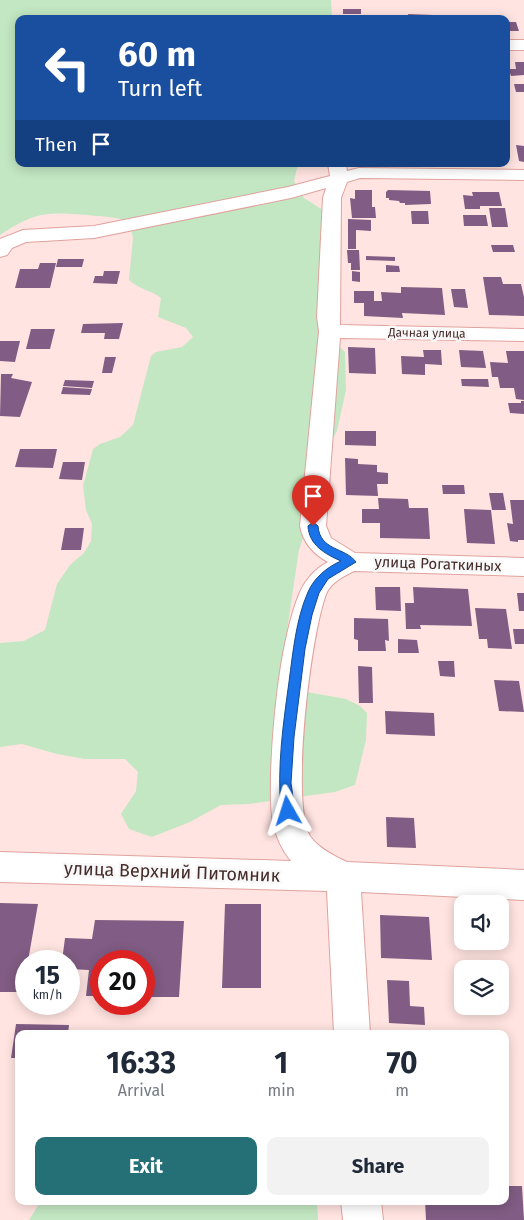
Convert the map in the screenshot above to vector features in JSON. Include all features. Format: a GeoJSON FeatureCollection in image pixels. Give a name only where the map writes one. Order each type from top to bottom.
{"type":"FeatureCollection","features":[{"type":"Feature","properties":{"kind":"street"},"geometry":{"type":"LineString","coordinates":[[510,45],[524,45]]}},
{"type":"Feature","properties":{"kind":"street"},"geometry":{"type":"LineString","coordinates":[[338,171],[332,198],[328,317],[330,331],[314,534],[319,543],[351,562]]}},
{"type":"Feature","properties":{"kind":"street"},"geometry":{"type":"LineString","coordinates":[[0,250],[4,244],[23,236],[94,232],[291,192],[338,171],[359,173],[524,175]]}},
{"type":"Feature","properties":{"kind":"street","name":"Дачная улица"},"geometry":{"type":"LineString","coordinates":[[330,331],[524,335]]}},
{"type":"Feature","properties":{"kind":"street"},"geometry":{"type":"LineString","coordinates":[[351,562],[336,568],[324,577],[314,592],[306,615],[293,698],[285,783],[290,825],[294,840],[306,853],[323,866],[343,877],[352,1030]]}},
{"type":"Feature","properties":{"kind":"street","name":"улица Рогаткиных"},"geometry":{"type":"LineString","coordinates":[[351,562],[524,567]]}},
{"type":"Feature","properties":{"kind":"street","name":"улица Верхний Питомник"},"geometry":{"type":"LineString","coordinates":[[0,867],[343,877],[524,885]]}},
{"type":"Feature","properties":{"kind":"street"},"geometry":{"type":"LineString","coordinates":[[362,1205],[362,1220]]}},
{"type":"Feature","properties":{"kind":"green space"},"geometry":{"type":"Polygon","coordinates":[[[0,0],[331,0],[332,15],[15,15],[15,167],[297,167],[294,181],[304,198],[323,210],[336,343],[345,352],[346,390],[337,431],[327,450],[327,519],[320,528],[304,535],[299,550],[280,677],[290,689],[346,699],[360,706],[367,713],[366,740],[355,785],[335,792],[249,804],[221,805],[190,822],[152,837],[129,829],[121,814],[136,791],[138,772],[125,759],[85,759],[57,754],[22,744],[0,747],[0,643],[24,641],[45,630],[57,584],[70,565],[84,553],[91,541],[92,524],[86,510],[83,486],[93,449],[100,444],[120,437],[133,425],[151,356],[156,352],[182,347],[193,337],[186,328],[158,317],[161,298],[129,280],[133,238],[129,222],[109,217],[74,214],[42,215],[23,221],[0,235],[0,0]]]}},
{"type":"Feature","properties":{"kind":"green space"},"geometry":{"type":"Polygon","coordinates":[[[38,1205],[317,1205],[318,1220],[29,1220],[38,1205]]]}},
{"type":"Feature","properties":{"kind":"building"},"geometry":{"type":"Polygon","coordinates":[[[343,9],[361,9],[361,14],[343,14],[343,9]]]}},
{"type":"Feature","properties":{"kind":"building"},"geometry":{"type":"Polygon","coordinates":[[[510,22],[516,22],[519,31],[510,31],[510,22]]]}},
{"type":"Feature","properties":{"kind":"building"},"geometry":{"type":"Polygon","coordinates":[[[515,62],[524,62],[524,75],[511,76],[510,69],[516,69],[515,62]]]}},
{"type":"Feature","properties":{"kind":"building"},"geometry":{"type":"Polygon","coordinates":[[[514,84],[524,84],[524,92],[516,92],[514,84]]]}},
{"type":"Feature","properties":{"kind":"building"},"geometry":{"type":"Polygon","coordinates":[[[516,145],[524,146],[524,162],[519,161],[516,145]]]}},
{"type":"Feature","properties":{"kind":"building"},"geometry":{"type":"Polygon","coordinates":[[[355,190],[372,190],[372,207],[375,207],[376,218],[352,218],[350,198],[355,199],[355,190]]]}},
{"type":"Feature","properties":{"kind":"building"},"geometry":{"type":"Polygon","coordinates":[[[388,190],[430,191],[431,204],[405,205],[405,203],[400,203],[399,201],[389,200],[389,198],[386,198],[388,190]]]}},
{"type":"Feature","properties":{"kind":"building"},"geometry":{"type":"Polygon","coordinates":[[[472,192],[499,192],[502,206],[480,206],[480,209],[465,209],[463,195],[473,196],[472,192]]]}},
{"type":"Feature","properties":{"kind":"building"},"geometry":{"type":"Polygon","coordinates":[[[489,208],[505,208],[508,227],[492,227],[489,208]]]}},
{"type":"Feature","properties":{"kind":"building"},"geometry":{"type":"Polygon","coordinates":[[[411,211],[428,211],[429,224],[412,224],[411,211]]]}},
{"type":"Feature","properties":{"kind":"building"},"geometry":{"type":"Polygon","coordinates":[[[463,215],[486,215],[488,226],[464,226],[463,215]]]}},
{"type":"Feature","properties":{"kind":"building"},"geometry":{"type":"Polygon","coordinates":[[[348,219],[371,220],[371,231],[356,230],[356,249],[348,249],[348,219]]]}},
{"type":"Feature","properties":{"kind":"building"},"geometry":{"type":"Polygon","coordinates":[[[491,245],[513,245],[515,252],[493,252],[491,245]]]}},
{"type":"Feature","properties":{"kind":"building"},"geometry":{"type":"Polygon","coordinates":[[[347,250],[359,250],[360,270],[351,270],[351,263],[348,263],[347,250]]]}},
{"type":"Feature","properties":{"kind":"building"},"geometry":{"type":"Polygon","coordinates":[[[366,256],[395,257],[395,261],[366,260],[366,256]]]}},
{"type":"Feature","properties":{"kind":"building"},"geometry":{"type":"Polygon","coordinates":[[[58,259],[84,259],[82,267],[56,267],[58,259]]]}},
{"type":"Feature","properties":{"kind":"building"},"geometry":{"type":"Polygon","coordinates":[[[40,263],[56,263],[50,288],[15,288],[20,269],[38,269],[40,263]]]}},
{"type":"Feature","properties":{"kind":"building"},"geometry":{"type":"Polygon","coordinates":[[[386,265],[399,266],[400,272],[386,272],[386,265]]]}},
{"type":"Feature","properties":{"kind":"building"},"geometry":{"type":"Polygon","coordinates":[[[104,271],[120,271],[117,284],[93,283],[95,276],[103,276],[104,271]]]}},
{"type":"Feature","properties":{"kind":"building"},"geometry":{"type":"Polygon","coordinates":[[[352,271],[360,272],[360,282],[352,281],[352,271]]]}},
{"type":"Feature","properties":{"kind":"building"},"geometry":{"type":"Polygon","coordinates":[[[483,277],[501,277],[503,284],[521,284],[524,297],[524,316],[489,315],[483,277]]]}},
{"type":"Feature","properties":{"kind":"building"},"geometry":{"type":"Polygon","coordinates":[[[401,287],[442,288],[445,315],[402,313],[403,318],[364,316],[364,303],[354,303],[354,291],[374,291],[374,301],[382,301],[381,292],[401,293],[401,287]]]}},
{"type":"Feature","properties":{"kind":"building"},"geometry":{"type":"Polygon","coordinates":[[[451,289],[465,289],[468,308],[454,307],[451,289]]]}},
{"type":"Feature","properties":{"kind":"building"},"geometry":{"type":"Polygon","coordinates":[[[123,323],[119,339],[104,339],[105,333],[81,333],[83,324],[123,323]]]}},
{"type":"Feature","properties":{"kind":"building"},"geometry":{"type":"Polygon","coordinates":[[[31,329],[55,329],[50,349],[26,349],[31,329]]]}},
{"type":"Feature","properties":{"kind":"building"},"geometry":{"type":"Polygon","coordinates":[[[0,341],[20,341],[15,362],[0,361],[0,341]]]}},
{"type":"Feature","properties":{"kind":"building"},"geometry":{"type":"Polygon","coordinates":[[[348,347],[375,348],[376,374],[349,373],[348,347]]]}},
{"type":"Feature","properties":{"kind":"building"},"geometry":{"type":"Polygon","coordinates":[[[423,350],[441,350],[442,365],[425,364],[425,375],[402,374],[401,356],[424,357],[423,350]]]}},
{"type":"Feature","properties":{"kind":"building"},"geometry":{"type":"Polygon","coordinates":[[[459,350],[483,351],[486,368],[461,367],[459,350]]]}},
{"type":"Feature","properties":{"kind":"building"},"geometry":{"type":"Polygon","coordinates":[[[506,351],[524,351],[524,400],[516,399],[514,388],[500,388],[498,377],[492,377],[490,362],[508,363],[506,351]]]}},
{"type":"Feature","properties":{"kind":"building"},"geometry":{"type":"Polygon","coordinates":[[[105,357],[116,357],[112,373],[102,373],[105,357]]]}},
{"type":"Feature","properties":{"kind":"building"},"geometry":{"type":"Polygon","coordinates":[[[1,374],[13,374],[11,378],[32,382],[20,417],[0,416],[1,374]]]}},
{"type":"Feature","properties":{"kind":"building"},"geometry":{"type":"Polygon","coordinates":[[[461,379],[488,379],[489,387],[462,386],[461,379]]]}},
{"type":"Feature","properties":{"kind":"building"},"geometry":{"type":"Polygon","coordinates":[[[65,380],[94,381],[92,388],[63,386],[65,380]]]}},
{"type":"Feature","properties":{"kind":"building"},"geometry":{"type":"Polygon","coordinates":[[[63,387],[92,389],[90,395],[61,394],[63,387]]]}},
{"type":"Feature","properties":{"kind":"building"},"geometry":{"type":"Polygon","coordinates":[[[521,401],[524,401],[524,414],[510,413],[508,403],[521,403],[521,401]]]}},
{"type":"Feature","properties":{"kind":"building"},"geometry":{"type":"Polygon","coordinates":[[[345,431],[376,431],[376,446],[345,445],[345,431]]]}},
{"type":"Feature","properties":{"kind":"building"},"geometry":{"type":"Polygon","coordinates":[[[20,449],[57,449],[53,468],[15,467],[20,449]]]}},
{"type":"Feature","properties":{"kind":"building"},"geometry":{"type":"Polygon","coordinates":[[[345,458],[358,459],[358,464],[377,465],[377,472],[388,473],[388,484],[377,484],[378,496],[346,495],[345,458]]]}},
{"type":"Feature","properties":{"kind":"building"},"geometry":{"type":"Polygon","coordinates":[[[63,462],[85,462],[82,480],[59,479],[63,462]]]}},
{"type":"Feature","properties":{"kind":"building"},"geometry":{"type":"Polygon","coordinates":[[[442,485],[464,485],[465,494],[443,494],[442,485]]]}},
{"type":"Feature","properties":{"kind":"building"},"geometry":{"type":"Polygon","coordinates":[[[489,493],[503,493],[506,510],[492,510],[489,493]]]}},
{"type":"Feature","properties":{"kind":"building"},"geometry":{"type":"Polygon","coordinates":[[[378,498],[408,499],[409,508],[428,508],[430,539],[380,538],[380,523],[362,523],[362,509],[379,509],[378,498]]]}},
{"type":"Feature","properties":{"kind":"building"},"geometry":{"type":"Polygon","coordinates":[[[510,500],[524,500],[524,540],[518,540],[518,542],[510,541],[507,523],[513,524],[510,500]]]}},
{"type":"Feature","properties":{"kind":"building"},"geometry":{"type":"Polygon","coordinates":[[[464,509],[491,510],[495,544],[467,543],[464,509]]]}},
{"type":"Feature","properties":{"kind":"building"},"geometry":{"type":"Polygon","coordinates":[[[65,528],[84,528],[81,550],[61,550],[65,528]]]}},
{"type":"Feature","properties":{"kind":"building"},"geometry":{"type":"Polygon","coordinates":[[[375,587],[400,587],[401,611],[376,610],[375,587]]]}},
{"type":"Feature","properties":{"kind":"building"},"geometry":{"type":"Polygon","coordinates":[[[413,587],[468,589],[472,626],[420,625],[421,629],[406,629],[405,603],[414,603],[413,587]]]}},
{"type":"Feature","properties":{"kind":"building"},"geometry":{"type":"Polygon","coordinates":[[[517,593],[524,593],[524,611],[519,611],[517,593]]]}},
{"type":"Feature","properties":{"kind":"building"},"geometry":{"type":"Polygon","coordinates":[[[475,608],[506,609],[512,649],[488,648],[487,639],[479,639],[475,608]]]}},
{"type":"Feature","properties":{"kind":"building"},"geometry":{"type":"Polygon","coordinates":[[[354,618],[388,619],[389,641],[385,640],[386,651],[358,651],[358,640],[354,639],[354,618]]]}},
{"type":"Feature","properties":{"kind":"building"},"geometry":{"type":"Polygon","coordinates":[[[513,629],[524,629],[524,644],[515,644],[513,629]]]}},
{"type":"Feature","properties":{"kind":"building"},"geometry":{"type":"Polygon","coordinates":[[[398,639],[417,640],[419,653],[398,653],[398,639]]]}},
{"type":"Feature","properties":{"kind":"building"},"geometry":{"type":"Polygon","coordinates":[[[438,661],[454,661],[455,677],[440,676],[438,661]]]}},
{"type":"Feature","properties":{"kind":"building"},"geometry":{"type":"Polygon","coordinates":[[[358,666],[372,667],[373,703],[359,703],[358,666]]]}},
{"type":"Feature","properties":{"kind":"building"},"geometry":{"type":"Polygon","coordinates":[[[494,680],[519,681],[524,712],[499,711],[494,680]]]}},
{"type":"Feature","properties":{"kind":"building"},"geometry":{"type":"Polygon","coordinates":[[[385,711],[434,713],[435,736],[386,734],[385,711]]]}},
{"type":"Feature","properties":{"kind":"building"},"geometry":{"type":"Polygon","coordinates":[[[386,817],[414,818],[416,848],[387,847],[386,817]]]}},
{"type":"Feature","properties":{"kind":"building"},"geometry":{"type":"Polygon","coordinates":[[[0,903],[38,904],[30,950],[15,950],[15,992],[0,992],[0,903]]]}},
{"type":"Feature","properties":{"kind":"building"},"geometry":{"type":"Polygon","coordinates":[[[225,904],[261,904],[261,988],[222,988],[225,904]]]}},
{"type":"Feature","properties":{"kind":"building"},"geometry":{"type":"Polygon","coordinates":[[[380,915],[429,917],[432,960],[381,958],[380,915]]]}},
{"type":"Feature","properties":{"kind":"building"},"geometry":{"type":"Polygon","coordinates":[[[95,920],[184,921],[179,997],[155,997],[155,950],[90,950],[90,996],[86,996],[89,970],[80,970],[80,950],[63,950],[65,938],[92,939],[95,920]]]}},
{"type":"Feature","properties":{"kind":"building"},"geometry":{"type":"Polygon","coordinates":[[[387,980],[409,981],[410,1006],[424,1007],[425,1025],[389,1023],[387,980]]]}},
{"type":"Feature","properties":{"kind":"building"},"geometry":{"type":"Polygon","coordinates":[[[16,1024],[69,1025],[68,1030],[15,1030],[16,1024]]]}},
{"type":"Feature","properties":{"kind":"building"},"geometry":{"type":"Polygon","coordinates":[[[15,1031],[15,1058],[11,1058],[15,1031]]]}},
{"type":"Feature","properties":{"kind":"building"},"geometry":{"type":"Polygon","coordinates":[[[509,1186],[522,1186],[524,1220],[426,1220],[425,1205],[509,1205],[509,1186]]]}},
{"type":"Feature","properties":{"kind":"route"},"geometry":{"type":"LineString","coordinates":[[288,811],[285,783],[288,737],[306,615],[314,592],[324,577],[336,568],[351,562],[319,543],[314,534],[313,526]]}}]}
